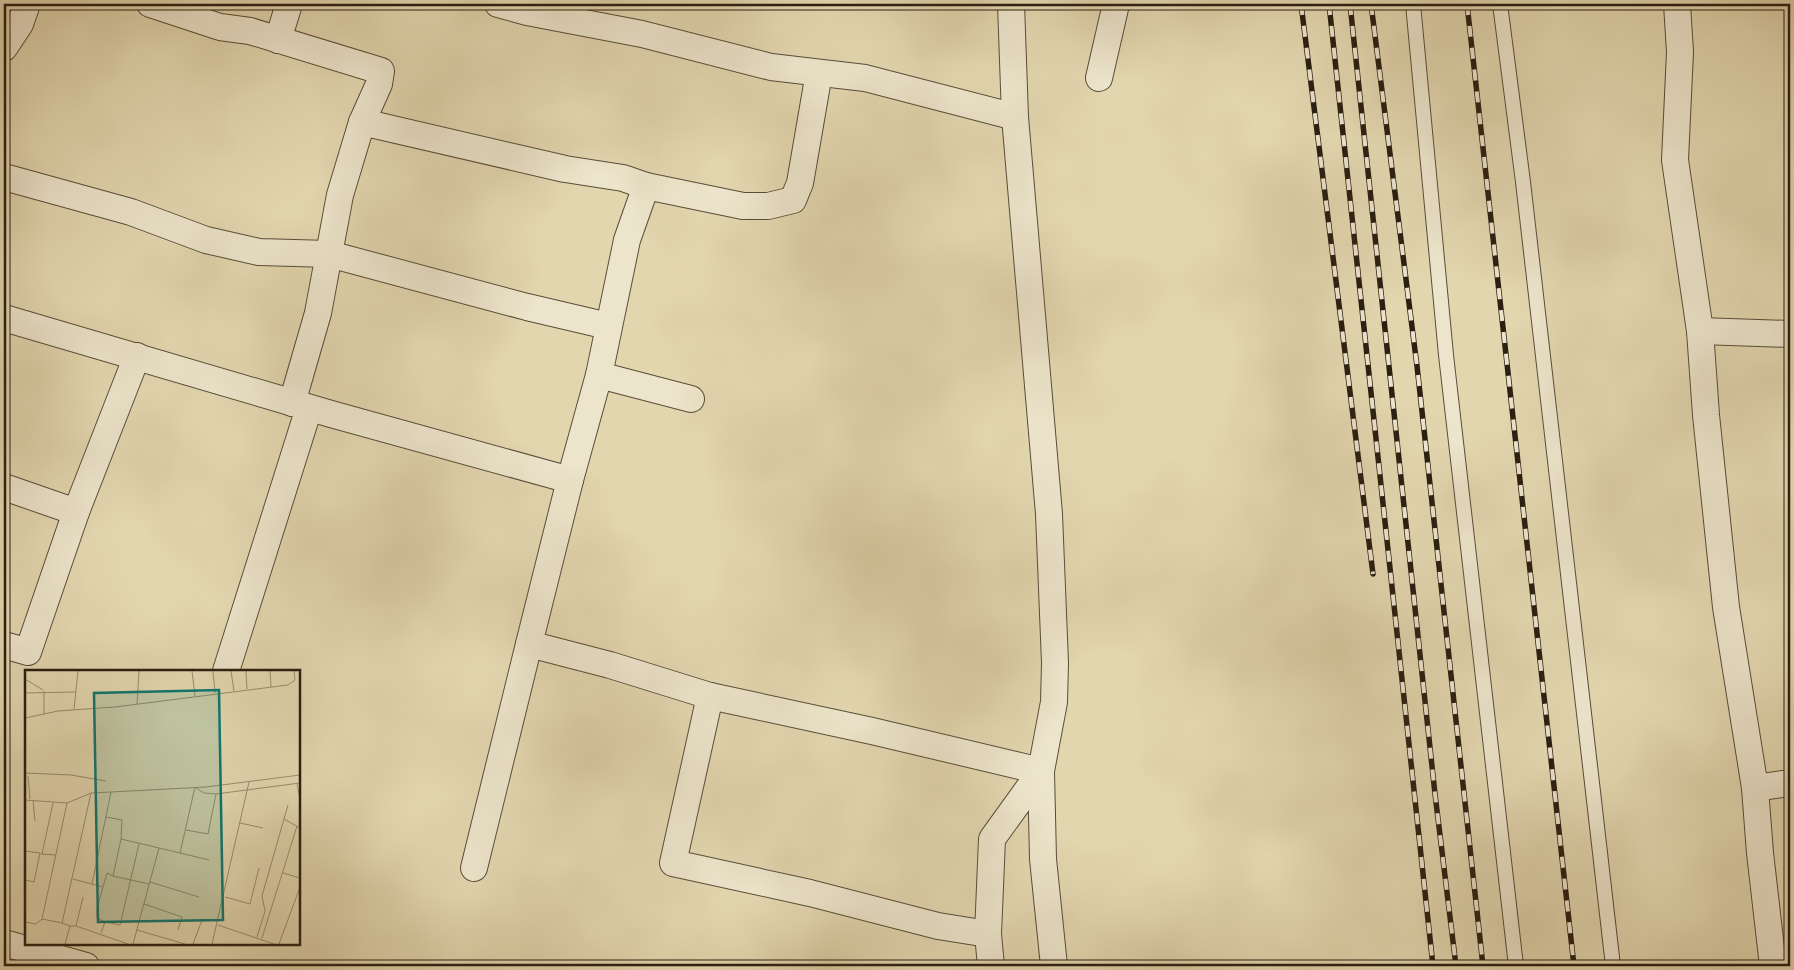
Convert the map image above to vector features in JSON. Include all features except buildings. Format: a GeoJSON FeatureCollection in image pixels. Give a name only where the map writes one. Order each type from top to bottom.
{"type":"FeatureCollection","features":[{"type":"Feature","properties":{"kind":"street"},"geometry":{"type":"LineString","coordinates":[[4,48],[20,24],[27,4]]}},
{"type":"Feature","properties":{"kind":"street"},"geometry":{"type":"LineString","coordinates":[[150,4],[220,27],[250,31],[381,71],[379,84],[362,122],[340,195],[301,405],[226,670]]}},
{"type":"Feature","properties":{"kind":"street"},"geometry":{"type":"LineString","coordinates":[[278,40],[289,4]]}},
{"type":"Feature","properties":{"kind":"street"},"geometry":{"type":"LineString","coordinates":[[498,4],[527,12],[642,34],[771,67],[865,78],[1015,117]]}},
{"type":"Feature","properties":{"kind":"street"},"geometry":{"type":"LineString","coordinates":[[1011,4],[1015,117],[1049,514],[1054,702],[1041,771],[1043,859],[1054,966]]}},
{"type":"Feature","properties":{"kind":"street"},"geometry":{"type":"LineString","coordinates":[[1099,78],[1116,4]]}},
{"type":"Feature","properties":{"kind":"street"},"geometry":{"type":"LineString","coordinates":[[1677,4],[1680,52],[1675,160],[1700,331],[1706,415],[1726,607],[1755,788],[1760,853],[1781,940],[1773,966]]}},
{"type":"Feature","properties":{"kind":"street"},"geometry":{"type":"LineString","coordinates":[[362,122],[565,169],[623,178],[646,186],[743,206],[768,206],[793,200],[800,183],[819,72]]}},
{"type":"Feature","properties":{"kind":"street"},"geometry":{"type":"LineString","coordinates":[[4,177],[131,212],[206,240],[259,252],[328,254],[527,307],[608,326]]}},
{"type":"Feature","properties":{"kind":"street"},"geometry":{"type":"LineString","coordinates":[[474,868],[570,480],[599,375],[627,240],[646,186]]}},
{"type":"Feature","properties":{"kind":"street"},"geometry":{"type":"LineString","coordinates":[[4,318],[486,458],[570,480]]}},
{"type":"Feature","properties":{"kind":"street"},"geometry":{"type":"LineString","coordinates":[[1700,331],[1790,334]]}},
{"type":"Feature","properties":{"kind":"street"},"geometry":{"type":"LineString","coordinates":[[4,645],[28,652],[76,512],[137,356]]}},
{"type":"Feature","properties":{"kind":"street"},"geometry":{"type":"LineString","coordinates":[[599,375],[691,399]]}},
{"type":"Feature","properties":{"kind":"street"},"geometry":{"type":"LineString","coordinates":[[4,487],[76,512]]}},
{"type":"Feature","properties":{"kind":"street"},"geometry":{"type":"LineString","coordinates":[[529,644],[610,665],[710,696],[872,731],[1041,771]]}},
{"type":"Feature","properties":{"kind":"street"},"geometry":{"type":"LineString","coordinates":[[710,696],[673,863],[810,894],[938,926],[988,934]]}},
{"type":"Feature","properties":{"kind":"street"},"geometry":{"type":"LineString","coordinates":[[991,966],[988,934],[992,839],[1041,771]]}},
{"type":"Feature","properties":{"kind":"street"},"geometry":{"type":"LineString","coordinates":[[1755,788],[1790,783]]}},
{"type":"Feature","properties":{"kind":"street"},"geometry":{"type":"LineString","coordinates":[[4,943],[86,966]]}},
{"type":"Feature","properties":{"kind":"lane"},"geometry":{"type":"LineString","coordinates":[[1413,4],[1446,356],[1516,966]]}},
{"type":"Feature","properties":{"kind":"lane"},"geometry":{"type":"LineString","coordinates":[[1500,4],[1523,182],[1614,966]]}},
{"type":"Feature","properties":{"kind":"railway"},"geometry":{"type":"LineString","coordinates":[[1301,4],[1373,574]]}},
{"type":"Feature","properties":{"kind":"railway"},"geometry":{"type":"LineString","coordinates":[[1329,4],[1433,966]]}},
{"type":"Feature","properties":{"kind":"railway"},"geometry":{"type":"LineString","coordinates":[[1350,4],[1435,794],[1456,966]]}},
{"type":"Feature","properties":{"kind":"railway"},"geometry":{"type":"LineString","coordinates":[[1371,4],[1417,366],[1483,966]]}},
{"type":"Feature","properties":{"kind":"railway"},"geometry":{"type":"LineString","coordinates":[[1467,4],[1574,966]]}}]}
